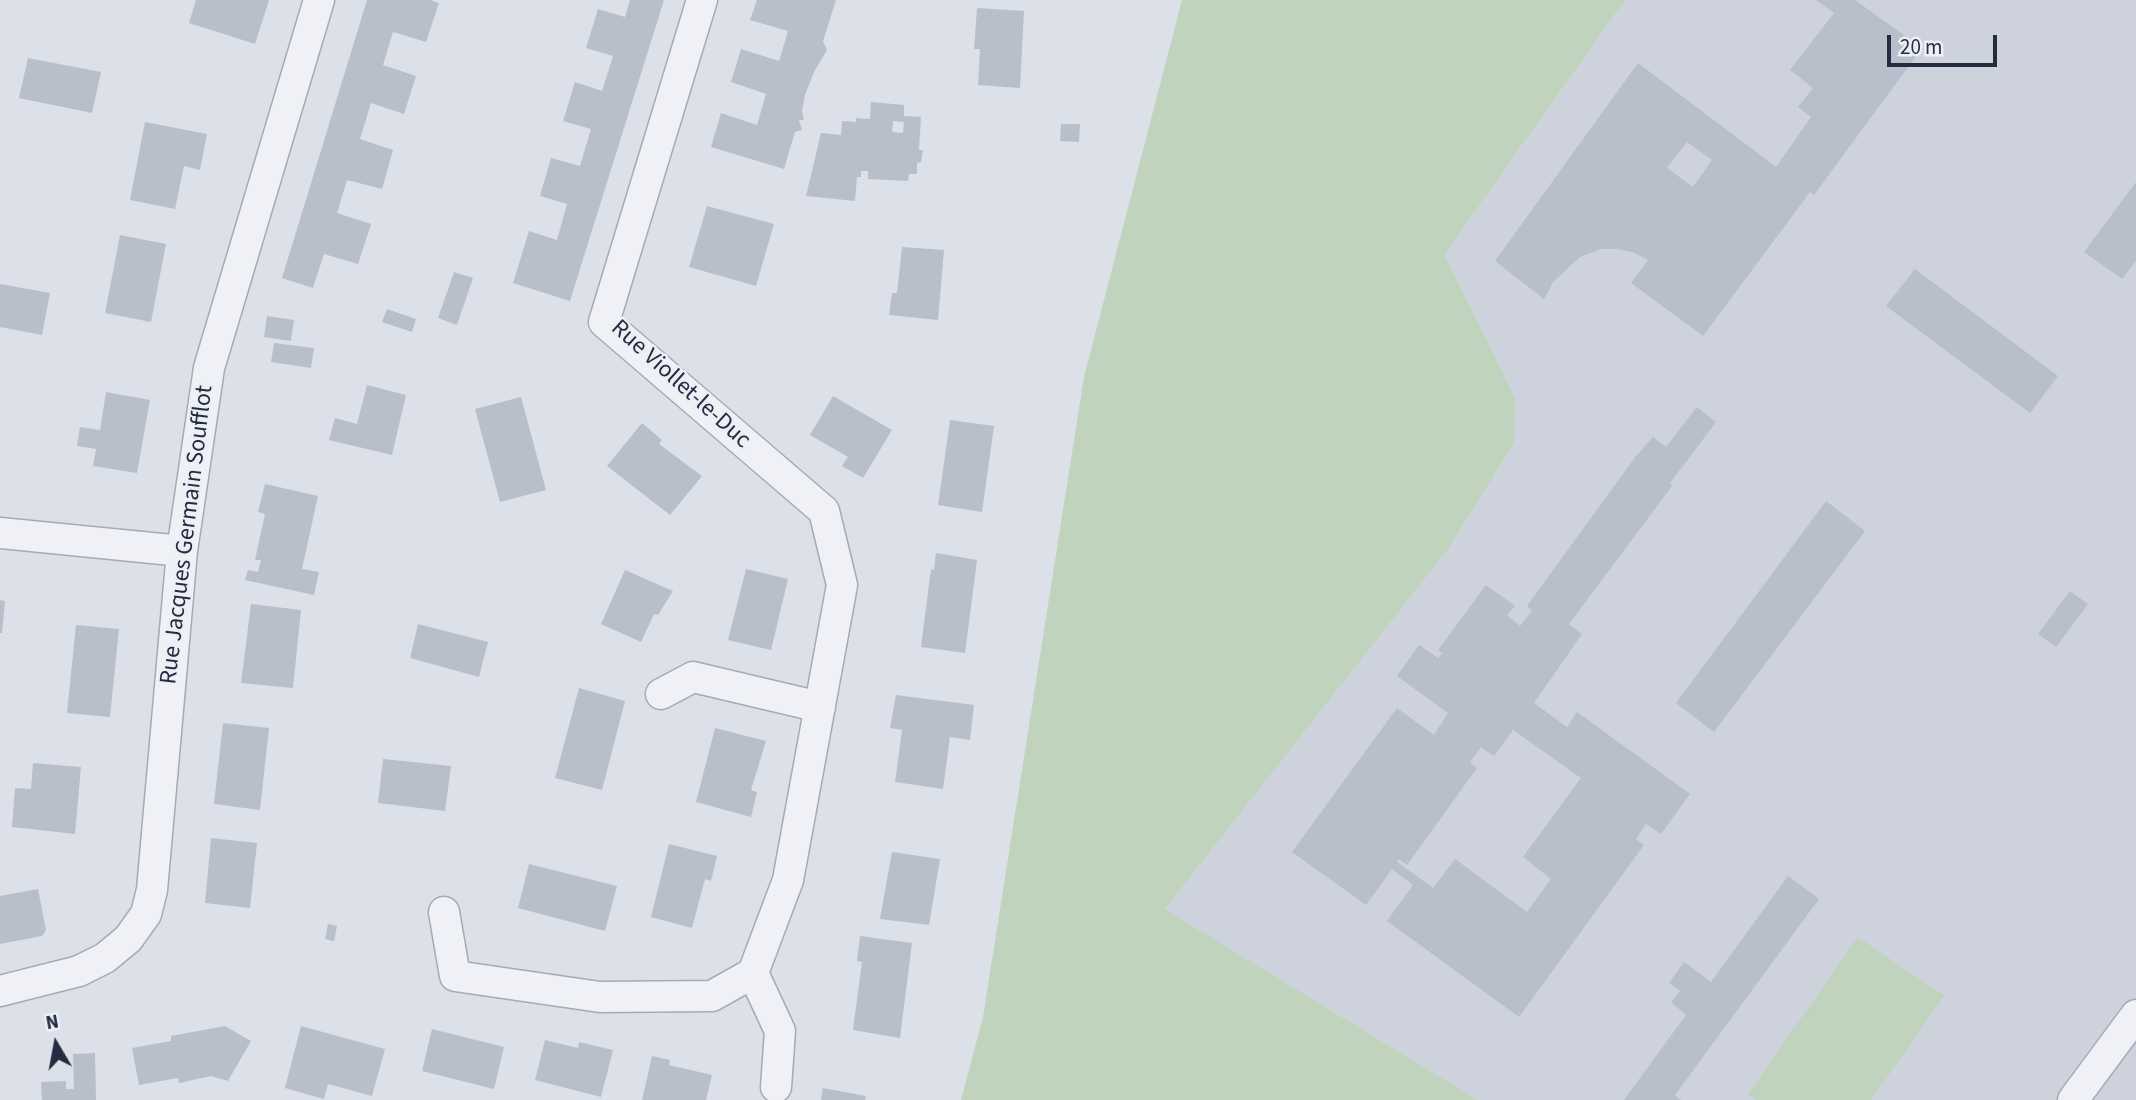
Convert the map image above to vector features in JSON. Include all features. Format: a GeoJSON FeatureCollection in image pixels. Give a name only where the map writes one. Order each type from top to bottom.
{"type":"FeatureCollection","features":[{"type":"Feature","properties":{"kind":"street","name":"Rue Jacques Germain Soufflot"},"geometry":{"type":"LineString","coordinates":[[0,991],[79,971],[105,958],[128,939],[146,914],[152,890],[182,551],[209,368],[319,0]]}},
{"type":"Feature","properties":{"kind":"street","name":"Rue Viollet-le-Duc"},"geometry":{"type":"LineString","coordinates":[[702,0],[604,322],[824,512],[842,585],[788,880],[753,973]]}},
{"type":"Feature","properties":{"kind":"street"},"geometry":{"type":"LineString","coordinates":[[0,533],[182,551]]}},
{"type":"Feature","properties":{"kind":"street"},"geometry":{"type":"LineString","coordinates":[[661,694],[693,677],[820,707]]}},
{"type":"Feature","properties":{"kind":"street"},"geometry":{"type":"LineString","coordinates":[[444,912],[454,976],[600,996],[712,996],[753,973],[780,1031],[776,1087]]}},
{"type":"Feature","properties":{"kind":"street"},"geometry":{"type":"LineString","coordinates":[[2073,1100],[2136,1015]]}},
{"type":"Feature","properties":{"kind":"shaded area"},"geometry":{"type":"Polygon","coordinates":[[[1625,0],[2136,0],[2136,1100],[1478,1100],[1165,909],[1449,548],[1514,443],[1515,398],[1443,256],[1625,0]]]}},
{"type":"Feature","properties":{"kind":"green space"},"geometry":{"type":"Polygon","coordinates":[[[1182,0],[1625,0],[1444,255],[1515,398],[1514,443],[1449,548],[1165,909],[1478,1100],[961,1100],[983,1017],[1084,377],[1182,0]]]}},
{"type":"Feature","properties":{"kind":"green space"},"geometry":{"type":"Polygon","coordinates":[[[1858,937],[1944,996],[1871,1100],[1756,1100],[1748,1094],[1858,937]]]}},
{"type":"Feature","properties":{"kind":"building"},"geometry":{"type":"Polygon","coordinates":[[[196,0],[269,0],[255,44],[189,23],[196,0]]]}},
{"type":"Feature","properties":{"kind":"building"},"geometry":{"type":"Polygon","coordinates":[[[367,0],[430,0],[439,3],[426,42],[393,32],[383,65],[416,76],[404,114],[371,103],[360,139],[393,150],[382,189],[347,180],[337,213],[371,224],[358,264],[324,254],[313,288],[282,278],[367,0]]]}},
{"type":"Feature","properties":{"kind":"building"},"geometry":{"type":"Polygon","coordinates":[[[630,0],[664,0],[570,301],[513,283],[529,231],[557,240],[567,204],[540,196],[551,158],[580,166],[591,129],[563,121],[575,82],[602,91],[613,56],[586,48],[598,9],[625,17],[630,0]]]}},
{"type":"Feature","properties":{"kind":"building"},"geometry":{"type":"Polygon","coordinates":[[[757,0],[836,0],[823,41],[827,50],[805,95],[802,111],[804,120],[799,120],[802,130],[795,132],[784,169],[711,147],[721,113],[757,125],[766,94],[731,82],[741,49],[779,61],[788,31],[750,20],[757,0]]]}},
{"type":"Feature","properties":{"kind":"building"},"geometry":{"type":"Polygon","coordinates":[[[1816,0],[1855,0],[1922,48],[1814,195],[1810,192],[1703,336],[1631,283],[1648,260],[1632,252],[1601,249],[1580,257],[1553,282],[1544,299],[1495,261],[1638,63],[1776,167],[1811,117],[1798,107],[1813,88],[1790,70],[1834,13],[1816,0]],[[1687,142],[1667,168],[1693,187],[1712,160],[1687,142]]]}},
{"type":"Feature","properties":{"kind":"building"},"geometry":{"type":"Polygon","coordinates":[[[977,8],[1024,11],[1020,88],[978,85],[980,49],[974,49],[977,8]]]}},
{"type":"Feature","properties":{"kind":"building"},"geometry":{"type":"Polygon","coordinates":[[[28,58],[101,72],[92,113],[19,98],[28,58]]]}},
{"type":"Feature","properties":{"kind":"building"},"geometry":{"type":"Polygon","coordinates":[[[871,102],[904,105],[904,116],[921,117],[919,150],[923,150],[921,162],[917,163],[917,174],[909,174],[908,181],[868,179],[868,171],[861,171],[861,177],[857,177],[855,201],[806,196],[821,133],[841,135],[842,121],[870,119],[871,102]],[[893,121],[892,132],[903,133],[904,122],[893,121]]]}},
{"type":"Feature","properties":{"kind":"building"},"geometry":{"type":"Polygon","coordinates":[[[145,122],[207,134],[200,170],[184,166],[175,209],[130,200],[145,122]]]}},
{"type":"Feature","properties":{"kind":"building"},"geometry":{"type":"Polygon","coordinates":[[[1061,124],[1080,124],[1079,142],[1060,141],[1061,124]]]}},
{"type":"Feature","properties":{"kind":"building"},"geometry":{"type":"Polygon","coordinates":[[[2136,182],[2136,261],[2122,279],[2084,252],[2136,182]]]}},
{"type":"Feature","properties":{"kind":"building"},"geometry":{"type":"Polygon","coordinates":[[[707,206],[774,224],[756,286],[689,267],[707,206]]]}},
{"type":"Feature","properties":{"kind":"building"},"geometry":{"type":"Polygon","coordinates":[[[120,235],[166,244],[151,322],[105,313],[120,235]]]}},
{"type":"Feature","properties":{"kind":"building"},"geometry":{"type":"Polygon","coordinates":[[[902,247],[944,250],[938,320],[889,315],[892,293],[897,293],[902,247]]]}},
{"type":"Feature","properties":{"kind":"building"},"geometry":{"type":"Polygon","coordinates":[[[1915,269],[2058,376],[2030,413],[1886,306],[1915,269]]]}},
{"type":"Feature","properties":{"kind":"building"},"geometry":{"type":"Polygon","coordinates":[[[454,272],[473,278],[457,325],[438,318],[454,272]]]}},
{"type":"Feature","properties":{"kind":"building"},"geometry":{"type":"Polygon","coordinates":[[[0,284],[50,293],[42,335],[0,327],[0,284]]]}},
{"type":"Feature","properties":{"kind":"building"},"geometry":{"type":"Polygon","coordinates":[[[387,309],[416,319],[412,332],[382,322],[387,309]]]}},
{"type":"Feature","properties":{"kind":"building"},"geometry":{"type":"Polygon","coordinates":[[[267,316],[294,320],[291,341],[264,337],[267,316]]]}},
{"type":"Feature","properties":{"kind":"building"},"geometry":{"type":"Polygon","coordinates":[[[274,343],[314,348],[311,368],[271,362],[274,343]]]}},
{"type":"Feature","properties":{"kind":"building"},"geometry":{"type":"Polygon","coordinates":[[[367,385],[406,395],[392,455],[329,440],[335,418],[357,424],[367,385]]]}},
{"type":"Feature","properties":{"kind":"building"},"geometry":{"type":"Polygon","coordinates":[[[106,392],[150,400],[137,473],[93,466],[96,449],[77,446],[80,427],[100,430],[106,392]]]}},
{"type":"Feature","properties":{"kind":"building"},"geometry":{"type":"Polygon","coordinates":[[[833,396],[892,430],[863,478],[842,466],[848,457],[810,435],[833,396]]]}},
{"type":"Feature","properties":{"kind":"building"},"geometry":{"type":"Polygon","coordinates":[[[521,397],[546,490],[500,502],[475,409],[521,397]]]}},
{"type":"Feature","properties":{"kind":"building"},"geometry":{"type":"Polygon","coordinates":[[[1697,407],[1716,422],[1569,624],[1582,634],[1534,703],[1567,727],[1577,712],[1690,794],[1661,834],[1646,824],[1636,839],[1644,845],[1519,1017],[1387,921],[1413,885],[1392,869],[1366,905],[1292,852],[1397,708],[1434,735],[1448,713],[1397,676],[1419,645],[1438,658],[1442,653],[1438,650],[1486,585],[1515,606],[1507,615],[1520,626],[1532,611],[1527,606],[1636,456],[1653,437],[1666,447],[1697,407]],[[1513,730],[1494,756],[1481,747],[1470,762],[1477,768],[1407,865],[1399,859],[1397,862],[1433,888],[1455,859],[1527,912],[1551,879],[1523,857],[1581,778],[1513,730]]]}},
{"type":"Feature","properties":{"kind":"building"},"geometry":{"type":"Polygon","coordinates":[[[950,420],[994,426],[982,512],[938,505],[950,420]]]}},
{"type":"Feature","properties":{"kind":"building"},"geometry":{"type":"Polygon","coordinates":[[[642,423],[662,440],[659,444],[702,476],[670,515],[607,466],[642,423]]]}},
{"type":"Feature","properties":{"kind":"building"},"geometry":{"type":"Polygon","coordinates":[[[265,484],[318,496],[302,569],[319,572],[314,595],[245,580],[248,570],[258,572],[261,560],[255,560],[265,514],[258,512],[265,484]]]}},
{"type":"Feature","properties":{"kind":"building"},"geometry":{"type":"Polygon","coordinates":[[[1826,501],[1865,531],[1714,732],[1676,703],[1826,501]]]}},
{"type":"Feature","properties":{"kind":"building"},"geometry":{"type":"Polygon","coordinates":[[[936,553],[977,560],[965,653],[921,647],[931,569],[934,570],[936,553]]]}},
{"type":"Feature","properties":{"kind":"building"},"geometry":{"type":"Polygon","coordinates":[[[746,569],[788,579],[771,650],[728,640],[746,569]]]}},
{"type":"Feature","properties":{"kind":"building"},"geometry":{"type":"Polygon","coordinates":[[[625,570],[673,591],[658,615],[654,614],[641,642],[601,624],[625,570]]]}},
{"type":"Feature","properties":{"kind":"building"},"geometry":{"type":"Polygon","coordinates":[[[2070,591],[2088,604],[2056,647],[2038,634],[2070,591]]]}},
{"type":"Feature","properties":{"kind":"building"},"geometry":{"type":"Polygon","coordinates":[[[0,600],[5,601],[2,633],[0,633],[0,600]]]}},
{"type":"Feature","properties":{"kind":"building"},"geometry":{"type":"Polygon","coordinates":[[[251,604],[301,610],[293,688],[241,683],[251,604]]]}},
{"type":"Feature","properties":{"kind":"building"},"geometry":{"type":"Polygon","coordinates":[[[418,624],[488,642],[479,677],[410,658],[418,624]]]}},
{"type":"Feature","properties":{"kind":"building"},"geometry":{"type":"Polygon","coordinates":[[[76,625],[119,629],[110,717],[67,713],[76,625]]]}},
{"type":"Feature","properties":{"kind":"building"},"geometry":{"type":"Polygon","coordinates":[[[579,688],[625,701],[602,790],[555,778],[579,688]]]}},
{"type":"Feature","properties":{"kind":"building"},"geometry":{"type":"Polygon","coordinates":[[[896,695],[974,705],[970,740],[950,737],[943,789],[895,782],[902,730],[890,728],[896,695]]]}},
{"type":"Feature","properties":{"kind":"building"},"geometry":{"type":"Polygon","coordinates":[[[223,723],[269,728],[260,810],[214,804],[223,723]]]}},
{"type":"Feature","properties":{"kind":"building"},"geometry":{"type":"Polygon","coordinates":[[[715,728],[766,741],[751,790],[757,792],[751,817],[696,802],[715,728]]]}},
{"type":"Feature","properties":{"kind":"building"},"geometry":{"type":"Polygon","coordinates":[[[383,759],[451,766],[445,811],[378,803],[383,759]]]}},
{"type":"Feature","properties":{"kind":"building"},"geometry":{"type":"Polygon","coordinates":[[[33,763],[81,767],[75,834],[12,827],[15,788],[31,789],[33,763]]]}},
{"type":"Feature","properties":{"kind":"building"},"geometry":{"type":"Polygon","coordinates":[[[211,838],[257,843],[250,908],[205,903],[211,838]]]}},
{"type":"Feature","properties":{"kind":"building"},"geometry":{"type":"Polygon","coordinates":[[[669,844],[717,856],[711,881],[705,879],[692,928],[651,917],[669,844]]]}},
{"type":"Feature","properties":{"kind":"building"},"geometry":{"type":"Polygon","coordinates":[[[892,852],[940,859],[929,925],[880,919],[892,852]]]}},
{"type":"Feature","properties":{"kind":"building"},"geometry":{"type":"Polygon","coordinates":[[[529,864],[617,886],[605,931],[518,908],[529,864]]]}},
{"type":"Feature","properties":{"kind":"building"},"geometry":{"type":"Polygon","coordinates":[[[1788,876],[1819,899],[1675,1095],[1681,1100],[1624,1100],[1686,1015],[1671,1002],[1680,991],[1669,983],[1684,962],[1711,982],[1788,876]]]}},
{"type":"Feature","properties":{"kind":"building"},"geometry":{"type":"Polygon","coordinates":[[[38,889],[46,930],[42,936],[0,944],[0,896],[38,889]]]}},
{"type":"Feature","properties":{"kind":"building"},"geometry":{"type":"Polygon","coordinates":[[[328,924],[337,926],[334,941],[325,939],[328,924]]]}},
{"type":"Feature","properties":{"kind":"building"},"geometry":{"type":"Polygon","coordinates":[[[860,936],[912,943],[900,1038],[853,1030],[862,962],[857,961],[860,936]]]}},
{"type":"Feature","properties":{"kind":"building"},"geometry":{"type":"Polygon","coordinates":[[[225,1026],[251,1041],[228,1081],[211,1076],[179,1083],[178,1078],[139,1085],[132,1048],[171,1041],[171,1036],[225,1026]]]}},
{"type":"Feature","properties":{"kind":"building"},"geometry":{"type":"Polygon","coordinates":[[[301,1026],[385,1049],[372,1096],[328,1084],[324,1099],[285,1088],[301,1026]]]}},
{"type":"Feature","properties":{"kind":"building"},"geometry":{"type":"Polygon","coordinates":[[[432,1029],[504,1047],[494,1089],[422,1071],[432,1029]]]}},
{"type":"Feature","properties":{"kind":"building"},"geometry":{"type":"Polygon","coordinates":[[[545,1040],[578,1048],[579,1042],[613,1050],[601,1097],[535,1080],[545,1040]]]}},
{"type":"Feature","properties":{"kind":"building"},"geometry":{"type":"Polygon","coordinates":[[[95,1053],[96,1100],[42,1100],[41,1082],[66,1081],[66,1089],[74,1089],[73,1054],[95,1053]]]}},
{"type":"Feature","properties":{"kind":"building"},"geometry":{"type":"Polygon","coordinates":[[[652,1056],[670,1060],[669,1065],[712,1075],[706,1100],[642,1100],[652,1056]]]}},
{"type":"Feature","properties":{"kind":"building"},"geometry":{"type":"Polygon","coordinates":[[[823,1088],[866,1096],[865,1100],[821,1100],[823,1088]]]}}]}
